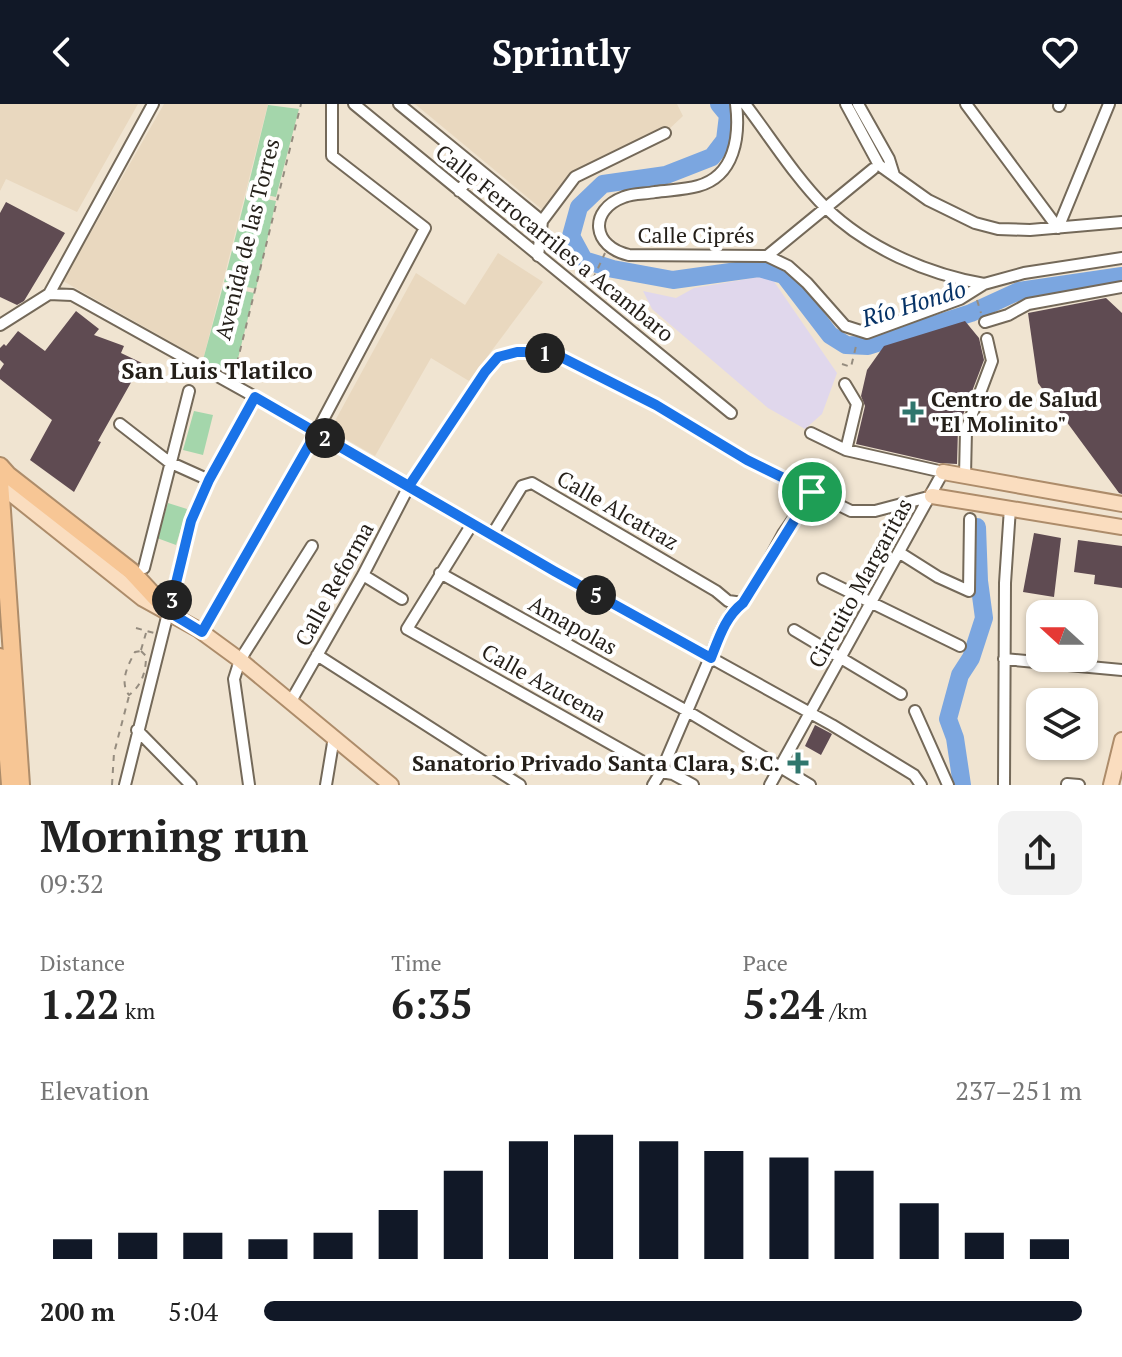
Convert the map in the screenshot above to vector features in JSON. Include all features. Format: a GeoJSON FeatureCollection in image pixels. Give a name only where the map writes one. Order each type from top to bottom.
{"type":"FeatureCollection","features":[{"type":"Feature","properties":{"kind":"highway"},"geometry":{"type":"LineString","coordinates":[[0,466],[137,570],[169,612]]}},
{"type":"Feature","properties":{"kind":"highway"},"geometry":{"type":"LineString","coordinates":[[1,486],[4,654],[21,785]]}},
{"type":"Feature","properties":{"kind":"highway"},"geometry":{"type":"LineString","coordinates":[[0,591],[10,785]]}},
{"type":"Feature","properties":{"kind":"main road"},"geometry":{"type":"LineString","coordinates":[[943,472],[965,476],[991,475],[1122,504]]}},
{"type":"Feature","properties":{"kind":"main road"},"geometry":{"type":"LineString","coordinates":[[1,486],[143,599],[202,632],[240,660],[391,785]]}},
{"type":"Feature","properties":{"kind":"main road"},"geometry":{"type":"LineString","coordinates":[[932,496],[1122,527]]}},
{"type":"Feature","properties":{"kind":"main road"},"geometry":{"type":"LineString","coordinates":[[1111,785],[1122,740]]}},
{"type":"Feature","properties":{"kind":"street"},"geometry":{"type":"LineString","coordinates":[[0,325],[49,294],[153,104]]}},
{"type":"Feature","properties":{"kind":"street"},"geometry":{"type":"LineString","coordinates":[[202,632],[317,430],[425,228],[332,156],[332,104]]}},
{"type":"Feature","properties":{"kind":"street","name":"Calle Ferrocarriles a Acambaro"},"geometry":{"type":"LineString","coordinates":[[354,104],[731,413]]}},
{"type":"Feature","properties":{"kind":"street","name":"Calle Ferrocarriles a Acambaro"},"geometry":{"type":"LineString","coordinates":[[399,104],[542,221]]}},
{"type":"Feature","properties":{"kind":"street","name":"Calle Ciprés"},"geometry":{"type":"LineString","coordinates":[[736,104],[735,147],[719,176],[700,186],[623,197],[608,208],[600,220],[597,231],[604,243],[615,252],[629,255],[767,256],[788,266],[807,283],[845,326],[867,333],[960,299],[984,284]]}},
{"type":"Feature","properties":{"kind":"street"},"geometry":{"type":"LineString","coordinates":[[745,104],[826,207],[874,245],[947,277],[984,284],[1024,273],[1122,258]]}},
{"type":"Feature","properties":{"kind":"street"},"geometry":{"type":"LineString","coordinates":[[846,104],[879,165],[928,200],[975,223],[998,229],[1122,222]]}},
{"type":"Feature","properties":{"kind":"street"},"geometry":{"type":"LineString","coordinates":[[858,104],[889,159],[894,175]]}},
{"type":"Feature","properties":{"kind":"street"},"geometry":{"type":"LineString","coordinates":[[966,104],[1058,228]]}},
{"type":"Feature","properties":{"kind":"street"},"geometry":{"type":"LineString","coordinates":[[1058,228],[1109,104]]}},
{"type":"Feature","properties":{"kind":"street"},"geometry":{"type":"LineString","coordinates":[[538,256],[542,221],[575,177],[665,133]]}},
{"type":"Feature","properties":{"kind":"street"},"geometry":{"type":"LineString","coordinates":[[459,191],[477,168]]}},
{"type":"Feature","properties":{"kind":"street"},"geometry":{"type":"LineString","coordinates":[[767,256],[873,169]]}},
{"type":"Feature","properties":{"kind":"street"},"geometry":{"type":"LineString","coordinates":[[984,321],[1008,315],[1028,304],[1122,287]]}},
{"type":"Feature","properties":{"kind":"street"},"geometry":{"type":"LineString","coordinates":[[49,294],[72,295],[317,430],[472,524],[810,713],[914,775],[921,785]]}},
{"type":"Feature","properties":{"kind":"street"},"geometry":{"type":"LineString","coordinates":[[965,476],[966,430],[992,361],[987,339]]}},
{"type":"Feature","properties":{"kind":"street","name":"Calle Reforma"},"geometry":{"type":"LineString","coordinates":[[291,701],[363,575],[409,486],[498,357],[517,352],[559,356],[656,405],[747,460],[812,492]]}},
{"type":"Feature","properties":{"kind":"street"},"geometry":{"type":"LineString","coordinates":[[845,384],[857,404],[846,450]]}},
{"type":"Feature","properties":{"kind":"street"},"geometry":{"type":"LineString","coordinates":[[137,570],[189,391]]}},
{"type":"Feature","properties":{"kind":"street"},"geometry":{"type":"LineString","coordinates":[[125,785],[191,521],[209,480],[255,397]]}},
{"type":"Feature","properties":{"kind":"street"},"geometry":{"type":"LineString","coordinates":[[120,424],[169,462],[209,480]]}},
{"type":"Feature","properties":{"kind":"street"},"geometry":{"type":"LineString","coordinates":[[811,433],[846,450],[943,472]]}},
{"type":"Feature","properties":{"kind":"street","name":"Circuito Margaritas"},"geometry":{"type":"LineString","coordinates":[[770,785],[943,472]]}},
{"type":"Feature","properties":{"kind":"street","name":"Calle Alcatraz"},"geometry":{"type":"LineString","coordinates":[[492,535],[522,486],[532,483],[728,601],[743,603]]}},
{"type":"Feature","properties":{"kind":"street"},"geometry":{"type":"LineString","coordinates":[[762,573],[783,534],[812,492],[851,511],[875,511],[932,496]]}},
{"type":"Feature","properties":{"kind":"street"},"geometry":{"type":"LineString","coordinates":[[1004,785],[1005,583],[1010,508]]}},
{"type":"Feature","properties":{"kind":"street"},"geometry":{"type":"LineString","coordinates":[[900,553],[938,577],[969,591],[970,519]]}},
{"type":"Feature","properties":{"kind":"street"},"geometry":{"type":"LineString","coordinates":[[440,573],[472,524]]}},
{"type":"Feature","properties":{"kind":"street"},"geometry":{"type":"LineString","coordinates":[[249,785],[234,679],[240,660],[312,546]]}},
{"type":"Feature","properties":{"kind":"street","name":"Calle Azucena"},"geometry":{"type":"LineString","coordinates":[[440,573],[407,629],[661,772],[673,774],[693,785]]}},
{"type":"Feature","properties":{"kind":"street","name":"Amapolas"},"geometry":{"type":"LineString","coordinates":[[440,573],[687,711],[810,785]]}},
{"type":"Feature","properties":{"kind":"street"},"geometry":{"type":"LineString","coordinates":[[363,575],[402,599]]}},
{"type":"Feature","properties":{"kind":"street"},"geometry":{"type":"LineString","coordinates":[[823,579],[960,646]]}},
{"type":"Feature","properties":{"kind":"street"},"geometry":{"type":"LineString","coordinates":[[653,785],[723,627],[733,611],[743,603]]}},
{"type":"Feature","properties":{"kind":"street"},"geometry":{"type":"LineString","coordinates":[[794,630],[901,694]]}},
{"type":"Feature","properties":{"kind":"street"},"geometry":{"type":"LineString","coordinates":[[317,655],[520,785]]}},
{"type":"Feature","properties":{"kind":"street"},"geometry":{"type":"LineString","coordinates":[[1004,659],[1122,670]]}},
{"type":"Feature","properties":{"kind":"street"},"geometry":{"type":"LineString","coordinates":[[915,711],[948,785]]}},
{"type":"Feature","properties":{"kind":"street"},"geometry":{"type":"LineString","coordinates":[[137,730],[191,785]]}},
{"type":"Feature","properties":{"kind":"street"},"geometry":{"type":"LineString","coordinates":[[326,785],[334,737]]}},
{"type":"Feature","properties":{"kind":"street"},"geometry":{"type":"LineString","coordinates":[[1067,784],[1079,785]]}},
{"type":"Feature","properties":{"kind":"path","name":"Avenida de las Torres"},"geometry":{"type":"LineString","coordinates":[[232,384],[301,104]]}},
{"type":"Feature","properties":{"kind":"path"},"geometry":{"type":"LineString","coordinates":[[593,279],[602,259]]}},
{"type":"Feature","properties":{"kind":"path"},"geometry":{"type":"LineString","coordinates":[[976,298],[984,321]]}},
{"type":"Feature","properties":{"kind":"path"},"geometry":{"type":"LineString","coordinates":[[842,364],[851,367],[860,335]]}},
{"type":"Feature","properties":{"kind":"path"},"geometry":{"type":"LineString","coordinates":[[743,603],[762,573]]}},
{"type":"Feature","properties":{"kind":"path"},"geometry":{"type":"LineString","coordinates":[[136,628],[163,635]]}},
{"type":"Feature","properties":{"kind":"path"},"geometry":{"type":"LineString","coordinates":[[129,695],[125,690],[125,675],[133,656],[141,651],[147,630]]}},
{"type":"Feature","properties":{"kind":"path"},"geometry":{"type":"LineString","coordinates":[[112,785],[114,753],[129,695],[138,688],[144,675],[146,656],[141,651]]}},
{"type":"Feature","properties":{"kind":"shaded area"},"geometry":{"type":"Polygon","coordinates":[[[0,104],[138,104],[77,212],[6,179],[0,191],[0,104]]]}},
{"type":"Feature","properties":{"kind":"shaded area"},"geometry":{"type":"Polygon","coordinates":[[[164,104],[268,104],[203,360],[63,281],[164,104]]]}},
{"type":"Feature","properties":{"kind":"shaded area"},"geometry":{"type":"Polygon","coordinates":[[[415,104],[677,104],[683,116],[665,133],[624,147],[575,172],[544,211],[415,104]]]}},
{"type":"Feature","properties":{"kind":"shaded area"},"geometry":{"type":"Polygon","coordinates":[[[498,253],[543,282],[469,381],[431,358],[375,456],[330,430],[416,273],[465,305],[498,253]]]}},
{"type":"Feature","properties":{"kind":"shaded area"},"geometry":{"type":"Polygon","coordinates":[[[759,277],[773,280],[837,373],[822,414],[805,429],[768,408],[652,309],[643,291],[676,298],[694,288],[759,277]]]}},
{"type":"Feature","properties":{"kind":"green space"},"geometry":{"type":"Polygon","coordinates":[[[268,105],[299,109],[276,197],[247,191],[268,105]]]}},
{"type":"Feature","properties":{"kind":"green space"},"geometry":{"type":"Polygon","coordinates":[[[246,195],[276,201],[256,289],[224,282],[246,195]]]}},
{"type":"Feature","properties":{"kind":"green space"},"geometry":{"type":"Polygon","coordinates":[[[223,286],[254,293],[234,375],[203,360],[223,286]]]}},
{"type":"Feature","properties":{"kind":"green space"},"geometry":{"type":"Polygon","coordinates":[[[194,411],[213,415],[203,455],[183,450],[194,411]]]}},
{"type":"Feature","properties":{"kind":"green space"},"geometry":{"type":"Polygon","coordinates":[[[168,503],[187,509],[176,545],[157,538],[168,503]]]}},
{"type":"Feature","properties":{"kind":"building"},"geometry":{"type":"Polygon","coordinates":[[[6,202],[65,233],[24,301],[17,305],[0,297],[0,213],[6,202]]]}},
{"type":"Feature","properties":{"kind":"building"},"geometry":{"type":"Polygon","coordinates":[[[1106,298],[1122,313],[1122,494],[1038,383],[1028,313],[1106,298]]]}},
{"type":"Feature","properties":{"kind":"building"},"geometry":{"type":"Polygon","coordinates":[[[76,311],[99,329],[94,335],[124,346],[121,353],[142,363],[98,441],[101,442],[74,492],[30,460],[52,420],[0,379],[4,364],[0,360],[0,348],[4,344],[6,346],[18,331],[45,351],[76,311]]]}},
{"type":"Feature","properties":{"kind":"building","name":"Centro de Salud \"El Molinito\""},"geometry":{"type":"Polygon","coordinates":[[[965,321],[979,338],[984,360],[958,428],[957,464],[939,463],[856,444],[865,406],[861,396],[867,370],[884,346],[965,321]]]}},
{"type":"Feature","properties":{"kind":"building"},"geometry":{"type":"Polygon","coordinates":[[[1034,533],[1061,538],[1054,597],[1023,592],[1034,533]]]}},
{"type":"Feature","properties":{"kind":"building"},"geometry":{"type":"Polygon","coordinates":[[[1078,540],[1122,546],[1122,588],[1094,584],[1095,575],[1074,572],[1078,540]]]}},
{"type":"Feature","properties":{"kind":"building"},"geometry":{"type":"Polygon","coordinates":[[[815,725],[832,734],[821,755],[805,746],[815,725]]]}},
{"type":"Feature","properties":{"kind":"waterway","name":"Río Hondo"},"geometry":{"type":"LineString","coordinates":[[719,104],[728,115],[725,140],[712,157],[666,175],[603,184],[579,207],[571,236],[584,260],[613,269],[673,280],[759,268],[784,275],[830,335],[846,345],[868,346],[971,313],[1019,291],[1122,276]]}},
{"type":"Feature","properties":{"kind":"waterway"},"geometry":{"type":"LineString","coordinates":[[962,785],[955,738],[948,719],[960,675],[971,658],[984,618],[977,527]]}},
{"type":"Feature","properties":{"kind":"place","name":"Centro de Salud \"El Molinito\""},"geometry":{"type":"Point","coordinates":[913,412]}},
{"type":"Feature","properties":{"kind":"place","name":"Sanatorio Privado Santa Clara, S.C."},"geometry":{"type":"Point","coordinates":[798,763]}},
{"type":"Feature","properties":{"kind":"district","name":"San Luis Tlatilco"},"geometry":{"type":"Point","coordinates":[217,371]}},
{"type":"Feature","properties":{"kind":"route"},"geometry":{"type":"LineString","coordinates":[[517,352],[539,352],[559,356],[656,405],[747,460],[812,492],[783,534],[743,603],[733,611],[723,627],[711,658],[554,571],[316,433],[202,632],[169,612],[191,521],[209,480],[255,397],[409,486],[498,357],[517,352]]}}]}
